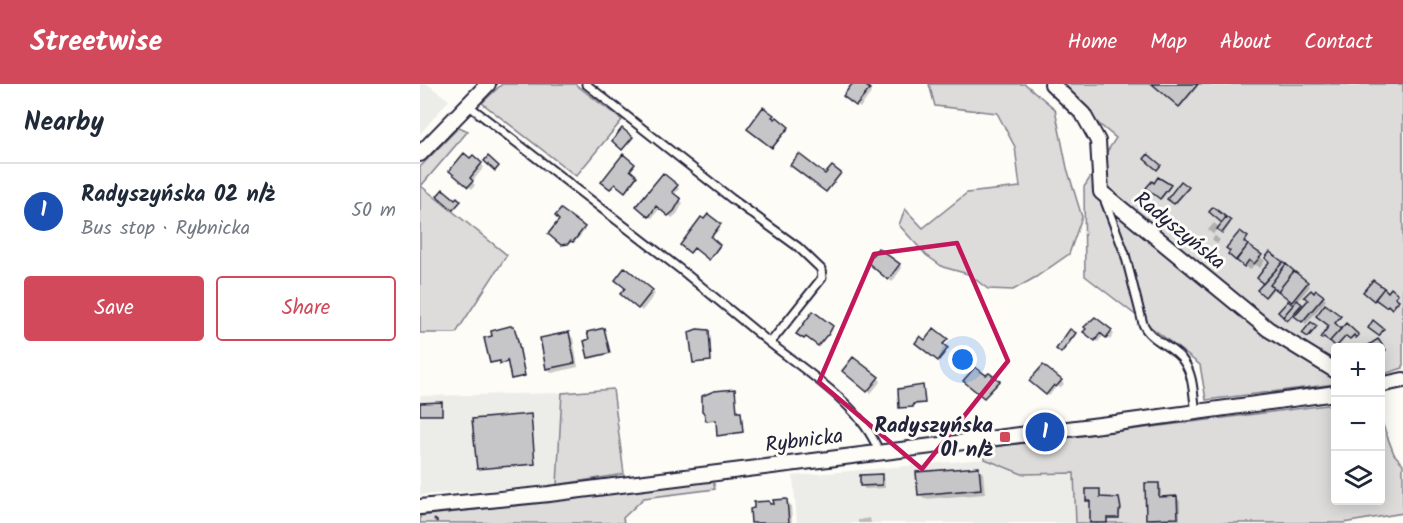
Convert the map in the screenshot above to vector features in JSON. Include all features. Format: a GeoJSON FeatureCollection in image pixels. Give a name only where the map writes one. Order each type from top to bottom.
{"type":"FeatureCollection","features":[{"type":"Feature","properties":{"kind":"street"},"geometry":{"type":"LineString","coordinates":[[420,154],[488,84]]}},
{"type":"Feature","properties":{"kind":"street","name":"Radyszyńska"},"geometry":{"type":"LineString","coordinates":[[1052,84],[1083,114],[1098,141],[1101,192],[1268,329],[1331,368]]}},
{"type":"Feature","properties":{"kind":"street"},"geometry":{"type":"LineString","coordinates":[[1385,385],[1403,380]]}},
{"type":"Feature","properties":{"kind":"street","name":"Rybnicka"},"geometry":{"type":"LineString","coordinates":[[420,507],[549,494],[1331,394]]}},
{"type":"Feature","properties":{"kind":"lane"},"geometry":{"type":"LineString","coordinates":[[586,84],[741,207],[798,247],[821,269],[822,278],[770,343]]}},
{"type":"Feature","properties":{"kind":"lane"},"geometry":{"type":"LineString","coordinates":[[467,104],[685,273],[858,415],[874,437],[879,452]]}},
{"type":"Feature","properties":{"kind":"lane"},"geometry":{"type":"LineString","coordinates":[[1101,192],[1125,254],[1143,324],[1147,333],[1184,360],[1190,374],[1196,412]]}},
{"type":"Feature","properties":{"kind":"highlighted area"},"geometry":{"type":"Polygon","coordinates":[[[957,243],[1008,361],[922,469],[819,382],[874,254],[957,243]]]}},
{"type":"Feature","properties":{"kind":"shaded area"},"geometry":{"type":"Polygon","coordinates":[[[420,84],[427,84],[449,100],[420,134],[420,84]]]}},
{"type":"Feature","properties":{"kind":"shaded area"},"geometry":{"type":"Polygon","coordinates":[[[502,84],[575,84],[622,120],[576,176],[482,103],[502,84]]]}},
{"type":"Feature","properties":{"kind":"shaded area"},"geometry":{"type":"Polygon","coordinates":[[[929,84],[1025,84],[1055,109],[1067,168],[1082,217],[1069,254],[1013,290],[988,289],[968,274],[943,267],[926,255],[899,225],[905,209],[923,228],[967,193],[1020,187],[1015,147],[997,113],[935,106],[929,84]]]}},
{"type":"Feature","properties":{"kind":"shaded area"},"geometry":{"type":"Polygon","coordinates":[[[1050,84],[1403,84],[1403,368],[1385,374],[1385,343],[1331,343],[1331,384],[1206,400],[1200,365],[1085,276],[1084,187],[1116,138],[1050,84]]]}},
{"type":"Feature","properties":{"kind":"shaded area"},"geometry":{"type":"Polygon","coordinates":[[[459,127],[468,131],[421,186],[507,255],[456,333],[420,333],[420,167],[459,127]]]}},
{"type":"Feature","properties":{"kind":"shaded area"},"geometry":{"type":"Polygon","coordinates":[[[613,389],[624,474],[557,485],[562,393],[613,389]]]}},
{"type":"Feature","properties":{"kind":"shaded area"},"geometry":{"type":"Polygon","coordinates":[[[562,393],[557,485],[420,495],[420,396],[562,393]]]}},
{"type":"Feature","properties":{"kind":"shaded area"},"geometry":{"type":"Polygon","coordinates":[[[1331,405],[1331,505],[1385,505],[1385,430],[1394,454],[1403,464],[1403,513],[1343,523],[1076,523],[1074,473],[1022,474],[985,459],[985,448],[1331,405]]]}},
{"type":"Feature","properties":{"kind":"shaded area"},"geometry":{"type":"Polygon","coordinates":[[[985,459],[1022,474],[1075,473],[1076,523],[797,523],[793,476],[985,459]]]}},
{"type":"Feature","properties":{"kind":"shaded area"},"geometry":{"type":"Polygon","coordinates":[[[709,478],[713,480],[715,489],[644,498],[623,518],[624,523],[420,523],[420,516],[595,496],[709,478]]]}},
{"type":"Feature","properties":{"kind":"building"},"geometry":{"type":"Polygon","coordinates":[[[852,84],[863,84],[870,89],[856,106],[843,96],[852,84]]]}},
{"type":"Feature","properties":{"kind":"building"},"geometry":{"type":"Polygon","coordinates":[[[1152,84],[1198,84],[1179,107],[1152,84]]]}},
{"type":"Feature","properties":{"kind":"building"},"geometry":{"type":"Polygon","coordinates":[[[763,107],[774,115],[772,117],[775,119],[777,117],[789,127],[772,148],[747,129],[763,107]]]}},
{"type":"Feature","properties":{"kind":"building"},"geometry":{"type":"Polygon","coordinates":[[[622,128],[633,137],[622,150],[612,141],[622,128]]]}},
{"type":"Feature","properties":{"kind":"building"},"geometry":{"type":"Polygon","coordinates":[[[464,153],[470,158],[473,155],[482,163],[470,178],[473,181],[468,187],[449,171],[464,153]]]}},
{"type":"Feature","properties":{"kind":"building"},"geometry":{"type":"Polygon","coordinates":[[[623,154],[635,164],[630,170],[637,176],[625,192],[615,184],[610,189],[601,182],[623,154]]]}},
{"type":"Feature","properties":{"kind":"building"},"geometry":{"type":"Polygon","coordinates":[[[799,154],[825,174],[832,166],[841,173],[826,192],[790,165],[799,154]]]}},
{"type":"Feature","properties":{"kind":"building"},"geometry":{"type":"Polygon","coordinates":[[[1148,154],[1161,165],[1157,170],[1144,159],[1148,154]]]}},
{"type":"Feature","properties":{"kind":"building"},"geometry":{"type":"Polygon","coordinates":[[[488,156],[499,166],[495,171],[484,161],[488,156]]]}},
{"type":"Feature","properties":{"kind":"building"},"geometry":{"type":"Polygon","coordinates":[[[663,173],[678,185],[672,192],[681,199],[668,216],[656,206],[649,217],[636,206],[663,173]]]}},
{"type":"Feature","properties":{"kind":"building"},"geometry":{"type":"Polygon","coordinates":[[[1158,177],[1171,185],[1160,199],[1146,188],[1158,177]]]}},
{"type":"Feature","properties":{"kind":"building"},"geometry":{"type":"Polygon","coordinates":[[[1181,181],[1189,187],[1174,204],[1167,199],[1181,181]]]}},
{"type":"Feature","properties":{"kind":"building"},"geometry":{"type":"Polygon","coordinates":[[[443,189],[461,201],[453,210],[437,196],[443,189]]]}},
{"type":"Feature","properties":{"kind":"building"},"geometry":{"type":"Polygon","coordinates":[[[1213,207],[1226,217],[1222,223],[1209,212],[1213,207]]]}},
{"type":"Feature","properties":{"kind":"building"},"geometry":{"type":"Polygon","coordinates":[[[561,209],[585,227],[573,242],[561,245],[548,234],[559,220],[555,216],[561,209]]]}},
{"type":"Feature","properties":{"kind":"building"},"geometry":{"type":"Polygon","coordinates":[[[708,214],[721,224],[711,237],[720,245],[709,260],[694,248],[690,253],[680,245],[701,217],[704,219],[708,214]]]}},
{"type":"Feature","properties":{"kind":"building"},"geometry":{"type":"Polygon","coordinates":[[[1226,217],[1231,221],[1222,233],[1217,229],[1226,217]]]}},
{"type":"Feature","properties":{"kind":"building"},"geometry":{"type":"Polygon","coordinates":[[[1240,231],[1248,237],[1244,242],[1248,245],[1236,261],[1228,254],[1230,251],[1226,248],[1240,231]]]}},
{"type":"Feature","properties":{"kind":"building"},"geometry":{"type":"Polygon","coordinates":[[[1248,245],[1262,255],[1254,264],[1249,260],[1244,267],[1236,260],[1248,245]]]}},
{"type":"Feature","properties":{"kind":"building"},"geometry":{"type":"Polygon","coordinates":[[[878,248],[900,264],[888,280],[867,262],[878,248]]]}},
{"type":"Feature","properties":{"kind":"building"},"geometry":{"type":"Polygon","coordinates":[[[1270,252],[1283,262],[1263,284],[1257,278],[1269,262],[1265,258],[1270,252]]]}},
{"type":"Feature","properties":{"kind":"building"},"geometry":{"type":"Polygon","coordinates":[[[1283,262],[1286,264],[1270,285],[1273,287],[1265,297],[1257,290],[1283,262]]]}},
{"type":"Feature","properties":{"kind":"building"},"geometry":{"type":"Polygon","coordinates":[[[1286,264],[1294,271],[1278,291],[1270,285],[1286,264]]]}},
{"type":"Feature","properties":{"kind":"building"},"geometry":{"type":"Polygon","coordinates":[[[625,267],[653,290],[638,309],[620,294],[625,288],[615,280],[625,267]]]}},
{"type":"Feature","properties":{"kind":"building"},"geometry":{"type":"Polygon","coordinates":[[[1294,271],[1308,282],[1292,302],[1278,291],[1294,271]]]}},
{"type":"Feature","properties":{"kind":"building"},"geometry":{"type":"Polygon","coordinates":[[[1373,280],[1384,288],[1374,301],[1363,292],[1373,280]]]}},
{"type":"Feature","properties":{"kind":"building"},"geometry":{"type":"Polygon","coordinates":[[[1384,288],[1388,292],[1391,288],[1398,294],[1395,297],[1399,300],[1392,309],[1375,299],[1384,288]]]}},
{"type":"Feature","properties":{"kind":"building"},"geometry":{"type":"Polygon","coordinates":[[[1311,290],[1314,293],[1316,290],[1324,296],[1302,322],[1294,316],[1308,300],[1304,297],[1311,290]]]}},
{"type":"Feature","properties":{"kind":"building"},"geometry":{"type":"Polygon","coordinates":[[[1297,300],[1302,304],[1287,321],[1283,317],[1297,300]]]}},
{"type":"Feature","properties":{"kind":"building"},"geometry":{"type":"Polygon","coordinates":[[[1288,301],[1293,305],[1283,317],[1278,312],[1288,301]]]}},
{"type":"Feature","properties":{"kind":"building"},"geometry":{"type":"Polygon","coordinates":[[[1325,304],[1341,316],[1335,323],[1341,329],[1329,342],[1324,337],[1320,338],[1329,326],[1316,316],[1325,304]]]}},
{"type":"Feature","properties":{"kind":"building"},"geometry":{"type":"Polygon","coordinates":[[[813,311],[833,326],[818,346],[806,337],[804,339],[796,334],[813,311]]]}},
{"type":"Feature","properties":{"kind":"building"},"geometry":{"type":"Polygon","coordinates":[[[1095,317],[1112,330],[1106,338],[1100,333],[1095,341],[1083,332],[1086,329],[1084,327],[1095,317]]]}},
{"type":"Feature","properties":{"kind":"building"},"geometry":{"type":"Polygon","coordinates":[[[1373,320],[1384,329],[1379,336],[1368,328],[1373,320]]]}},
{"type":"Feature","properties":{"kind":"building"},"geometry":{"type":"Polygon","coordinates":[[[1311,322],[1317,326],[1308,337],[1302,333],[1311,322]]]}},
{"type":"Feature","properties":{"kind":"building"},"geometry":{"type":"Polygon","coordinates":[[[1346,323],[1359,335],[1356,338],[1354,335],[1350,339],[1346,336],[1340,343],[1330,341],[1346,323]]]}},
{"type":"Feature","properties":{"kind":"building"},"geometry":{"type":"Polygon","coordinates":[[[514,326],[525,376],[511,379],[507,359],[507,362],[500,364],[500,361],[490,363],[484,338],[492,336],[491,331],[514,326]]]}},
{"type":"Feature","properties":{"kind":"building"},"geometry":{"type":"Polygon","coordinates":[[[604,328],[610,353],[588,358],[584,341],[589,339],[587,332],[604,328]]]}},
{"type":"Feature","properties":{"kind":"building"},"geometry":{"type":"Polygon","coordinates":[[[934,328],[948,339],[943,344],[948,348],[938,361],[915,343],[920,336],[925,340],[934,328]]]}},
{"type":"Feature","properties":{"kind":"building"},"geometry":{"type":"Polygon","coordinates":[[[697,329],[709,330],[711,361],[693,363],[689,332],[697,329]]]}},
{"type":"Feature","properties":{"kind":"building"},"geometry":{"type":"Polygon","coordinates":[[[1070,329],[1076,333],[1061,353],[1056,349],[1070,329]]]}},
{"type":"Feature","properties":{"kind":"building"},"geometry":{"type":"Polygon","coordinates":[[[569,332],[575,363],[546,369],[540,338],[569,332]]]}},
{"type":"Feature","properties":{"kind":"building"},"geometry":{"type":"Polygon","coordinates":[[[853,357],[879,377],[867,392],[842,371],[853,357]]]}},
{"type":"Feature","properties":{"kind":"building"},"geometry":{"type":"Polygon","coordinates":[[[1043,365],[1062,380],[1056,387],[1054,385],[1046,395],[1029,381],[1043,365]]]}},
{"type":"Feature","properties":{"kind":"building"},"geometry":{"type":"Polygon","coordinates":[[[975,367],[1000,381],[984,398],[963,381],[975,367]]]}},
{"type":"Feature","properties":{"kind":"building"},"geometry":{"type":"Polygon","coordinates":[[[923,385],[925,403],[899,408],[898,389],[923,385]]]}},
{"type":"Feature","properties":{"kind":"building"},"geometry":{"type":"Polygon","coordinates":[[[735,389],[737,412],[741,412],[743,432],[717,436],[716,420],[706,421],[702,411],[702,396],[714,391],[735,389]]]}},
{"type":"Feature","properties":{"kind":"building"},"geometry":{"type":"Polygon","coordinates":[[[442,402],[442,415],[420,415],[420,403],[442,402]]]}},
{"type":"Feature","properties":{"kind":"building"},"geometry":{"type":"Polygon","coordinates":[[[531,414],[535,464],[477,469],[472,419],[531,414]]]}},
{"type":"Feature","properties":{"kind":"building"},"geometry":{"type":"Polygon","coordinates":[[[979,467],[981,489],[918,495],[916,472],[979,467]]]}},
{"type":"Feature","properties":{"kind":"building"},"geometry":{"type":"Polygon","coordinates":[[[882,474],[882,485],[860,486],[860,475],[882,474]]]}},
{"type":"Feature","properties":{"kind":"building"},"geometry":{"type":"Polygon","coordinates":[[[1145,483],[1159,483],[1159,497],[1177,496],[1178,518],[1146,519],[1145,483]]]}},
{"type":"Feature","properties":{"kind":"building"},"geometry":{"type":"Polygon","coordinates":[[[1086,489],[1100,489],[1100,497],[1119,498],[1121,509],[1119,518],[1107,518],[1107,523],[1090,523],[1090,501],[1086,501],[1086,489]]]}},
{"type":"Feature","properties":{"kind":"building"},"geometry":{"type":"Polygon","coordinates":[[[787,499],[789,523],[751,523],[750,509],[754,508],[754,502],[769,501],[770,504],[774,504],[773,500],[787,499]]]}},
{"type":"Feature","properties":{"kind":"place","name":"Radyszyńska 02 n/ż"},"geometry":{"type":"Point","coordinates":[1045,432]}},
{"type":"Feature","properties":{"kind":"place","name":"Radyszyńska 01 n/ż"},"geometry":{"type":"Point","coordinates":[1005,437]}}]}
